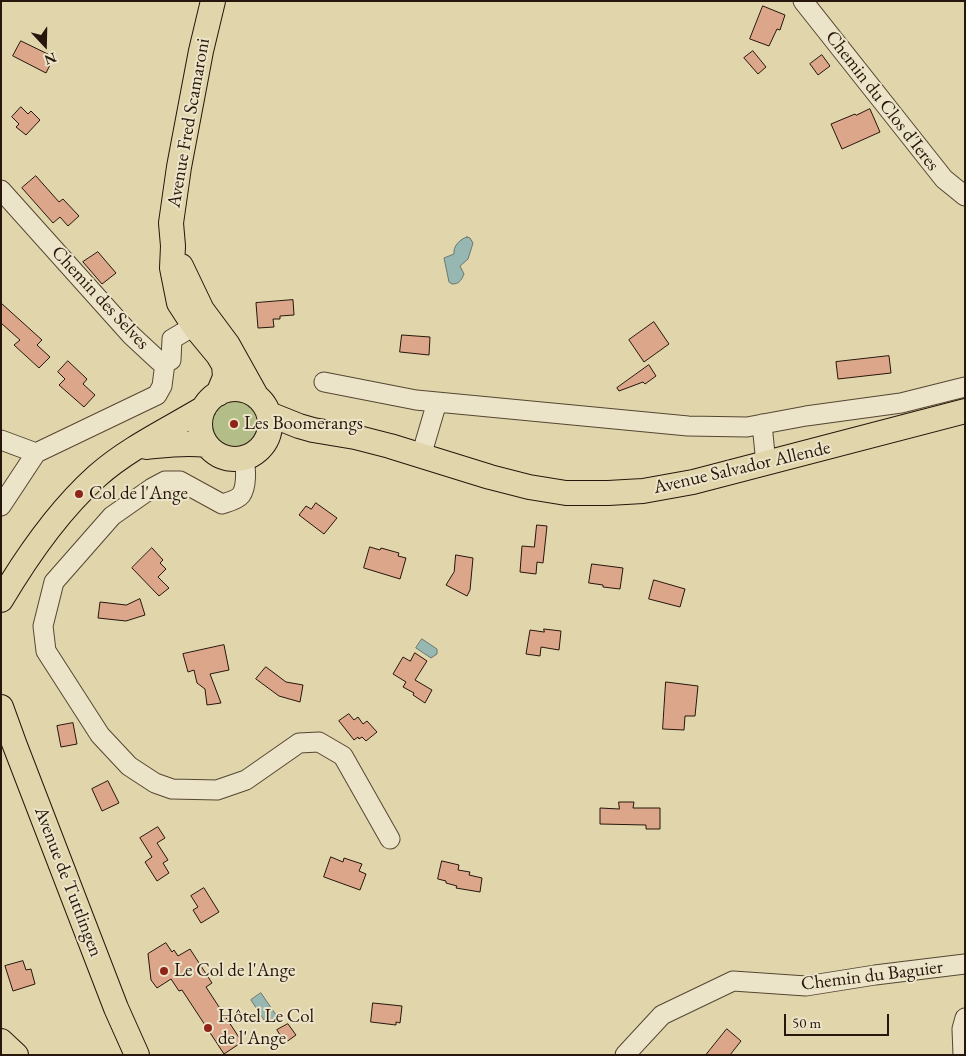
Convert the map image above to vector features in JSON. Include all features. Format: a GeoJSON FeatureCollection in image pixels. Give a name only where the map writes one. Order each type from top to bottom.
{"type":"FeatureCollection","features":[{"type":"Feature","properties":{"kind":"main road","name":"Avenue Fred Scamaroni"},"geometry":{"type":"LineString","coordinates":[[211,401],[226,377],[224,365],[179,303],[172,268],[171,224],[178,167],[213,1]]}},
{"type":"Feature","properties":{"kind":"main road","name":"Avenue Fred Scamaroni"},"geometry":{"type":"LineString","coordinates":[[173,246],[202,310],[228,345],[263,405]]}},
{"type":"Feature","properties":{"kind":"main road"},"geometry":{"type":"LineString","coordinates":[[1,600],[62,513],[98,475],[135,449],[228,390],[238,389],[248,392],[263,405],[270,422],[267,438],[254,452],[234,460],[223,458],[206,445],[200,427],[201,417],[211,401]]}},
{"type":"Feature","properties":{"kind":"main road","name":"Avenue Salvador Allende"},"geometry":{"type":"LineString","coordinates":[[263,405],[300,426],[313,430],[355,437],[490,478],[566,493],[643,491],[693,482],[965,411]]}},
{"type":"Feature","properties":{"kind":"main road","name":"Avenue Salvador Allende"},"geometry":{"type":"LineString","coordinates":[[254,452],[313,430]]}},
{"type":"Feature","properties":{"kind":"main road"},"geometry":{"type":"LineString","coordinates":[[135,449],[177,443],[206,445]]}},
{"type":"Feature","properties":{"kind":"main road","name":"Avenue de Tuttlingen"},"geometry":{"type":"LineString","coordinates":[[1,707],[116,1008],[137,1055]]}},
{"type":"Feature","properties":{"kind":"main road"},"geometry":{"type":"LineString","coordinates":[[1,1041],[16,1055]]}},
{"type":"Feature","properties":{"kind":"street","name":"Chemin du Clos d'Ieres"},"geometry":{"type":"LineString","coordinates":[[803,1],[944,178],[965,196]]}},
{"type":"Feature","properties":{"kind":"street","name":"Chemin des Selves"},"geometry":{"type":"LineString","coordinates":[[1,190],[131,334],[159,361],[165,363],[170,360],[172,339],[194,326]]}},
{"type":"Feature","properties":{"kind":"street"},"geometry":{"type":"LineString","coordinates":[[194,326],[202,324],[218,342],[228,345]]}},
{"type":"Feature","properties":{"kind":"street"},"geometry":{"type":"LineString","coordinates":[[1,506],[36,454],[157,395],[162,386],[165,363]]}},
{"type":"Feature","properties":{"kind":"street"},"geometry":{"type":"LineString","coordinates":[[324,382],[416,400],[688,426],[747,427],[806,416],[901,404],[965,387]]}},
{"type":"Feature","properties":{"kind":"street"},"geometry":{"type":"LineString","coordinates":[[421,456],[437,402]]}},
{"type":"Feature","properties":{"kind":"street"},"geometry":{"type":"LineString","coordinates":[[762,424],[766,464]]}},
{"type":"Feature","properties":{"kind":"street"},"geometry":{"type":"LineString","coordinates":[[1,440],[36,454]]}},
{"type":"Feature","properties":{"kind":"street"},"geometry":{"type":"LineString","coordinates":[[254,452],[246,468],[245,483],[241,495],[232,501],[222,504],[180,481],[165,481],[112,516],[54,582],[43,626],[46,651],[100,735],[129,766],[155,783],[172,789],[217,790],[246,780],[299,743],[319,742],[343,756],[390,839]]}},
{"type":"Feature","properties":{"kind":"street","name":"Chemin du Baguier"},"geometry":{"type":"LineString","coordinates":[[625,1055],[662,1015],[732,981],[806,986],[965,964]]}},
{"type":"Feature","properties":{"kind":"street"},"geometry":{"type":"LineString","coordinates":[[963,1055],[962,1029],[965,1018]]}},
{"type":"Feature","properties":{"kind":"green space"},"geometry":{"type":"Polygon","coordinates":[[[235,399],[245,401],[253,407],[259,415],[261,425],[259,435],[253,443],[245,449],[235,451],[225,449],[217,443],[211,435],[209,425],[211,415],[217,407],[225,401],[235,399]]]}},
{"type":"Feature","properties":{"kind":"water"},"geometry":{"type":"Polygon","coordinates":[[[467,237],[473,243],[468,259],[460,266],[464,274],[459,282],[452,284],[449,282],[444,258],[454,254],[457,243],[467,237]]]}},
{"type":"Feature","properties":{"kind":"water"},"geometry":{"type":"Polygon","coordinates":[[[422,639],[437,649],[437,654],[431,658],[416,648],[422,639]]]}},
{"type":"Feature","properties":{"kind":"water"},"geometry":{"type":"Polygon","coordinates":[[[261,993],[276,1015],[273,1021],[266,1023],[251,1000],[261,993]]]}},
{"type":"Feature","properties":{"kind":"building"},"geometry":{"type":"Polygon","coordinates":[[[763,6],[785,15],[780,30],[777,29],[769,46],[750,39],[763,6]]]}},
{"type":"Feature","properties":{"kind":"building"},"geometry":{"type":"Polygon","coordinates":[[[21,41],[54,57],[46,73],[13,56],[21,41]]]}},
{"type":"Feature","properties":{"kind":"building"},"geometry":{"type":"Polygon","coordinates":[[[753,51],[766,67],[758,74],[744,58],[753,51]]]}},
{"type":"Feature","properties":{"kind":"building"},"geometry":{"type":"Polygon","coordinates":[[[822,55],[830,66],[818,75],[810,64],[822,55]]]}},
{"type":"Feature","properties":{"kind":"building"},"geometry":{"type":"Polygon","coordinates":[[[21,107],[28,114],[31,111],[40,120],[26,135],[16,127],[19,124],[12,117],[21,107]]]}},
{"type":"Feature","properties":{"kind":"building"},"geometry":{"type":"Polygon","coordinates":[[[870,109],[880,132],[842,149],[831,124],[870,109]]]}},
{"type":"Feature","properties":{"kind":"building"},"geometry":{"type":"Polygon","coordinates":[[[36,176],[59,202],[63,199],[79,216],[68,226],[60,217],[53,223],[22,188],[36,176]]]}},
{"type":"Feature","properties":{"kind":"building"},"geometry":{"type":"Polygon","coordinates":[[[98,252],[116,273],[102,284],[83,262],[98,252]]]}},
{"type":"Feature","properties":{"kind":"building"},"geometry":{"type":"Polygon","coordinates":[[[293,300],[294,315],[280,316],[280,319],[273,319],[274,327],[258,328],[256,303],[293,300]]]}},
{"type":"Feature","properties":{"kind":"building"},"geometry":{"type":"Polygon","coordinates":[[[1,303],[42,340],[37,345],[50,357],[39,368],[14,345],[20,340],[1,323],[1,303]]]}},
{"type":"Feature","properties":{"kind":"building"},"geometry":{"type":"Polygon","coordinates":[[[654,322],[669,344],[644,362],[629,340],[654,322]]]}},
{"type":"Feature","properties":{"kind":"building"},"geometry":{"type":"Polygon","coordinates":[[[402,335],[430,337],[429,355],[400,352],[402,335]]]}},
{"type":"Feature","properties":{"kind":"building"},"geometry":{"type":"Polygon","coordinates":[[[889,356],[891,373],[838,379],[836,362],[889,356]]]}},
{"type":"Feature","properties":{"kind":"building"},"geometry":{"type":"Polygon","coordinates":[[[68,361],[87,379],[83,384],[95,395],[84,407],[59,385],[65,379],[58,372],[68,361]]]}},
{"type":"Feature","properties":{"kind":"building"},"geometry":{"type":"Polygon","coordinates":[[[649,365],[656,376],[645,384],[643,382],[619,391],[617,388],[649,365]]]}},
{"type":"Feature","properties":{"kind":"building"},"geometry":{"type":"Polygon","coordinates":[[[316,503],[337,518],[324,534],[299,515],[306,506],[311,509],[316,503]]]}},
{"type":"Feature","properties":{"kind":"building"},"geometry":{"type":"Polygon","coordinates":[[[537,525],[547,526],[543,563],[537,562],[536,574],[520,572],[522,546],[534,547],[537,525]]]}},
{"type":"Feature","properties":{"kind":"building"},"geometry":{"type":"Polygon","coordinates":[[[370,547],[399,553],[398,556],[406,558],[400,579],[364,568],[370,547]]]}},
{"type":"Feature","properties":{"kind":"building"},"geometry":{"type":"Polygon","coordinates":[[[152,548],[163,560],[160,563],[166,569],[158,577],[169,588],[159,596],[132,568],[152,548]]]}},
{"type":"Feature","properties":{"kind":"building"},"geometry":{"type":"Polygon","coordinates":[[[456,555],[473,558],[470,590],[467,596],[446,585],[454,572],[456,555]]]}},
{"type":"Feature","properties":{"kind":"building"},"geometry":{"type":"Polygon","coordinates":[[[592,564],[623,568],[620,589],[589,583],[592,564]]]}},
{"type":"Feature","properties":{"kind":"building"},"geometry":{"type":"Polygon","coordinates":[[[654,580],[685,589],[680,607],[649,599],[654,580]]]}},
{"type":"Feature","properties":{"kind":"building"},"geometry":{"type":"Polygon","coordinates":[[[140,599],[145,615],[126,621],[98,618],[100,602],[126,605],[140,599]]]}},
{"type":"Feature","properties":{"kind":"building"},"geometry":{"type":"Polygon","coordinates":[[[544,629],[561,631],[559,650],[541,647],[540,656],[526,654],[530,630],[544,632],[544,629]]]}},
{"type":"Feature","properties":{"kind":"building"},"geometry":{"type":"Polygon","coordinates":[[[224,645],[229,670],[210,674],[221,703],[207,705],[205,689],[197,683],[194,670],[188,672],[183,654],[224,645]]]}},
{"type":"Feature","properties":{"kind":"building"},"geometry":{"type":"Polygon","coordinates":[[[415,653],[427,661],[415,680],[432,690],[425,703],[413,695],[414,693],[403,687],[406,682],[393,674],[403,657],[410,661],[415,653]]]}},
{"type":"Feature","properties":{"kind":"building"},"geometry":{"type":"Polygon","coordinates":[[[266,667],[286,682],[303,685],[300,702],[279,696],[256,679],[266,667]]]}},
{"type":"Feature","properties":{"kind":"building"},"geometry":{"type":"Polygon","coordinates":[[[666,682],[698,686],[695,716],[685,716],[684,730],[663,729],[666,682]]]}},
{"type":"Feature","properties":{"kind":"building"},"geometry":{"type":"Polygon","coordinates":[[[349,714],[354,720],[358,717],[363,724],[367,721],[377,732],[366,741],[362,737],[354,740],[339,721],[349,714]]]}},
{"type":"Feature","properties":{"kind":"building"},"geometry":{"type":"Polygon","coordinates":[[[73,723],[77,744],[61,747],[57,726],[73,723]]]}},
{"type":"Feature","properties":{"kind":"building"},"geometry":{"type":"Polygon","coordinates":[[[108,781],[119,803],[102,811],[92,789],[108,781]]]}},
{"type":"Feature","properties":{"kind":"building"},"geometry":{"type":"Polygon","coordinates":[[[619,802],[634,802],[633,808],[660,808],[660,829],[646,829],[646,825],[600,824],[600,808],[619,809],[619,802]]]}},
{"type":"Feature","properties":{"kind":"building"},"geometry":{"type":"Polygon","coordinates":[[[158,827],[165,838],[157,843],[168,860],[163,863],[169,873],[157,881],[145,862],[152,857],[140,838],[158,827]]]}},
{"type":"Feature","properties":{"kind":"building"},"geometry":{"type":"Polygon","coordinates":[[[331,857],[343,862],[344,858],[362,864],[359,871],[366,874],[360,890],[324,877],[331,857]]]}},
{"type":"Feature","properties":{"kind":"building"},"geometry":{"type":"Polygon","coordinates":[[[442,861],[459,865],[458,870],[470,872],[469,875],[482,878],[480,892],[456,888],[457,886],[438,879],[442,861]]]}},
{"type":"Feature","properties":{"kind":"building"},"geometry":{"type":"Polygon","coordinates":[[[204,888],[219,912],[201,923],[193,910],[198,907],[191,896],[204,888]]]}},
{"type":"Feature","properties":{"kind":"building"},"geometry":{"type":"Polygon","coordinates":[[[166,943],[172,952],[174,950],[178,956],[190,949],[212,983],[206,987],[242,1042],[224,1054],[182,990],[179,991],[171,979],[157,988],[151,980],[148,954],[166,943]]]}},
{"type":"Feature","properties":{"kind":"building"},"geometry":{"type":"Polygon","coordinates":[[[23,961],[26,970],[31,969],[35,984],[13,991],[5,966],[23,961]]]}},
{"type":"Feature","properties":{"kind":"building"},"geometry":{"type":"Polygon","coordinates":[[[373,1003],[402,1006],[400,1023],[396,1022],[396,1025],[371,1022],[373,1003]]]}},
{"type":"Feature","properties":{"kind":"building"},"geometry":{"type":"Polygon","coordinates":[[[288,1024],[296,1035],[285,1043],[277,1030],[288,1024]]]}},
{"type":"Feature","properties":{"kind":"building"},"geometry":{"type":"Polygon","coordinates":[[[727,1029],[741,1041],[730,1055],[706,1055],[727,1029]]]}},
{"type":"Feature","properties":{"kind":"place","name":"Les Boomerangs"},"geometry":{"type":"Point","coordinates":[234,424]}},
{"type":"Feature","properties":{"kind":"place","name":"Col de l'Ange"},"geometry":{"type":"Point","coordinates":[79,494]}},
{"type":"Feature","properties":{"kind":"place","name":"Le Col de l'Ange"},"geometry":{"type":"Point","coordinates":[164,971]}},
{"type":"Feature","properties":{"kind":"place","name":"Hôtel Le Col de l'Ange"},"geometry":{"type":"Point","coordinates":[208,1028]}}]}
